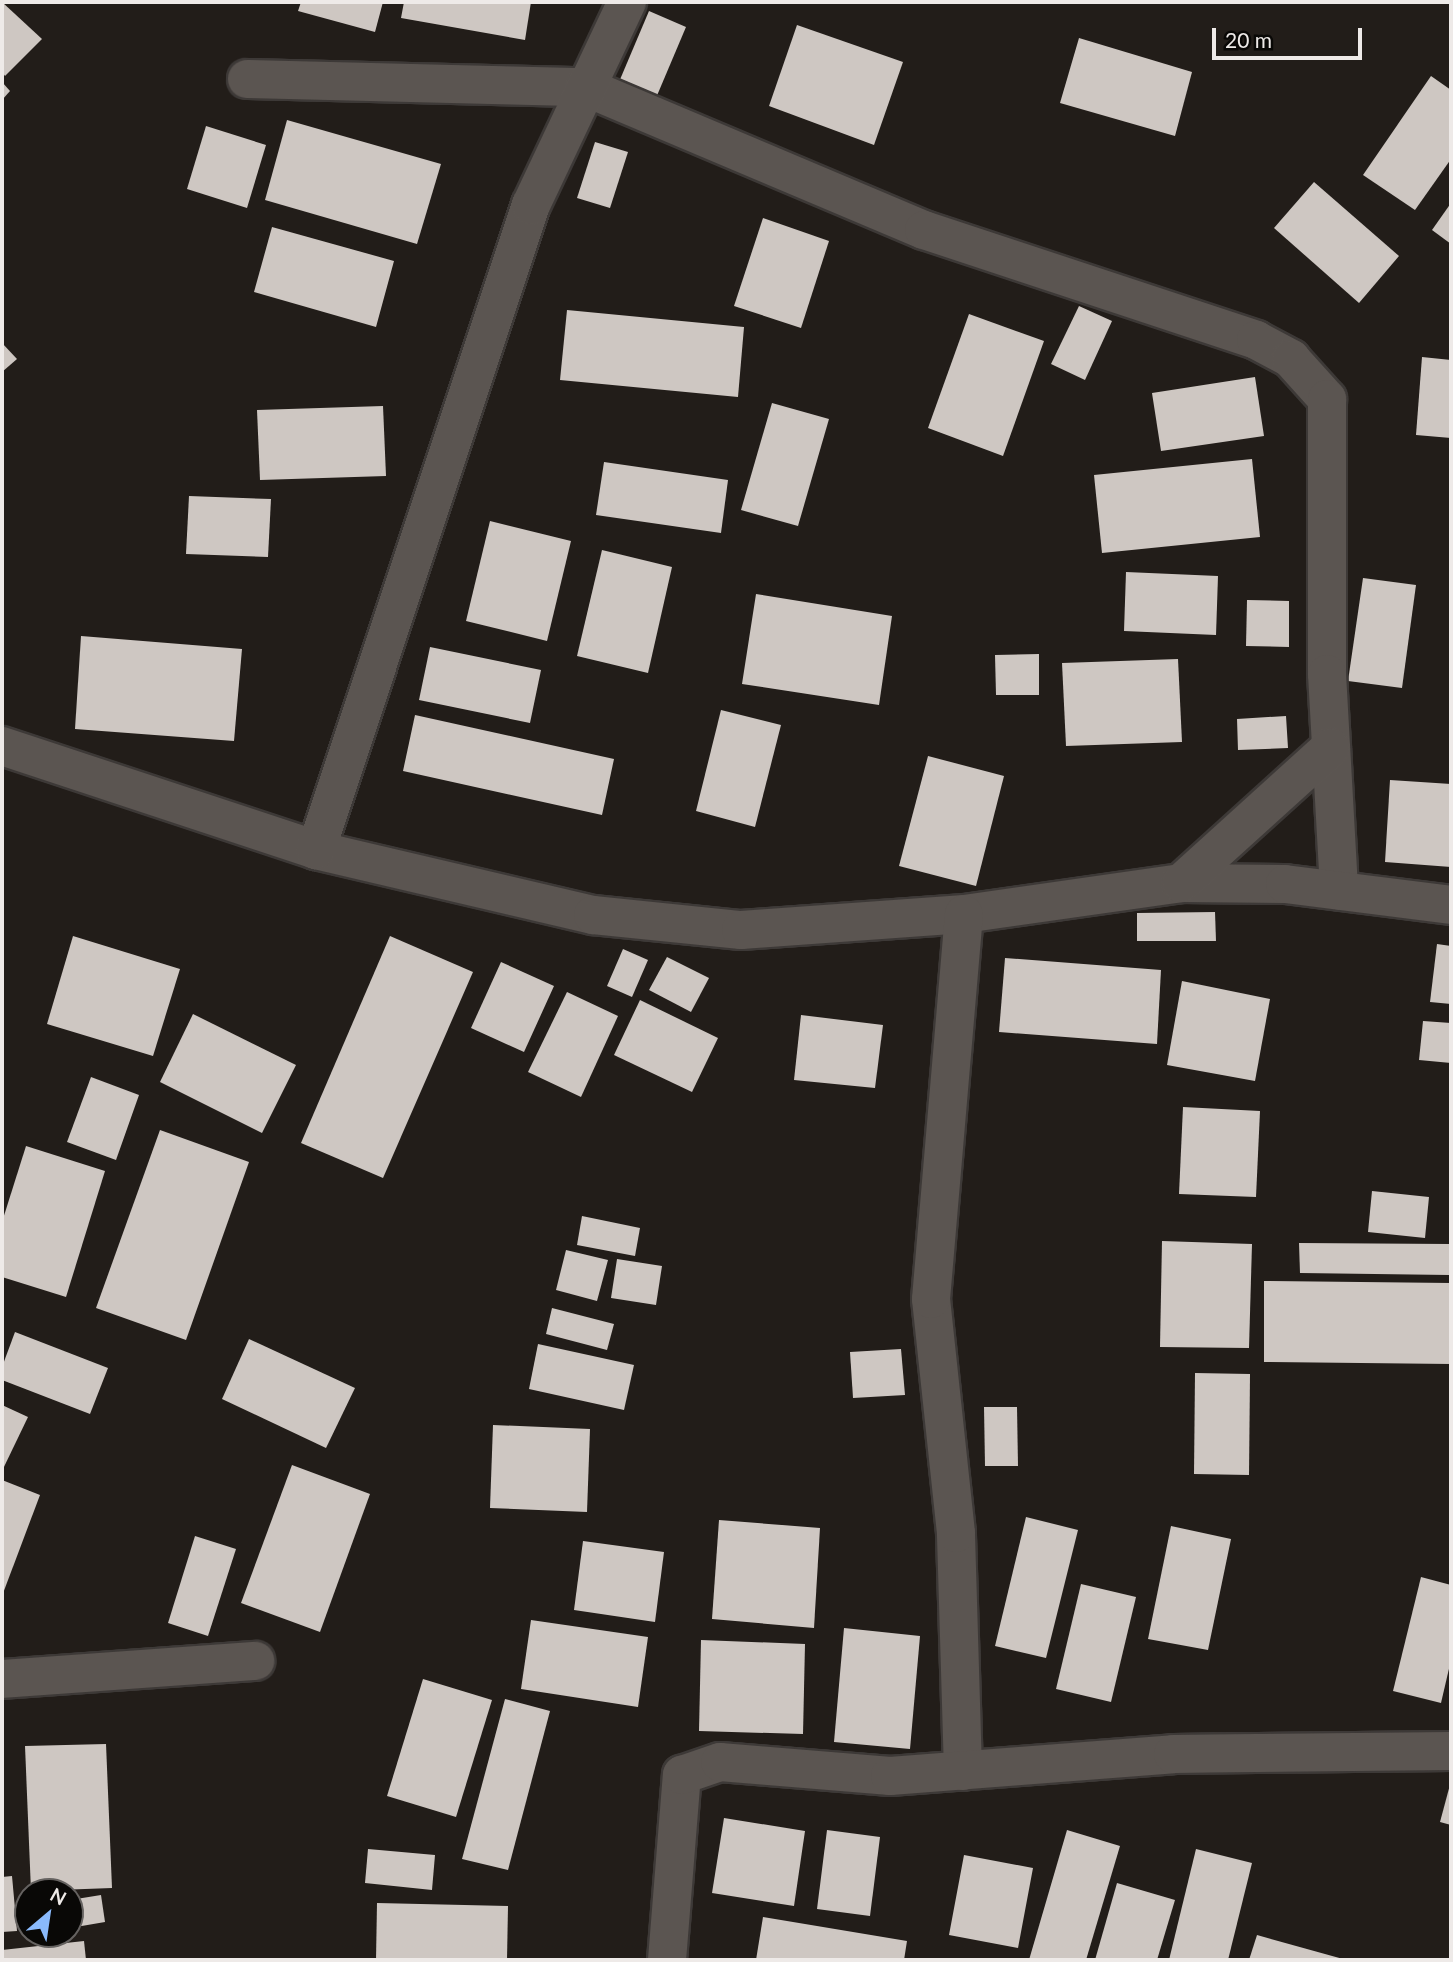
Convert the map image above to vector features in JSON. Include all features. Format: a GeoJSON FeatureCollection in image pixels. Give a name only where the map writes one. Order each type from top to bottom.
{"type":"FeatureCollection","features":[{"type":"Feature","properties":{"kind":"street"},"geometry":{"type":"LineString","coordinates":[[316,850],[531,205],[627,2]]}},
{"type":"Feature","properties":{"kind":"street"},"geometry":{"type":"LineString","coordinates":[[247,79],[585,87],[924,230],[1256,340],[1291,359],[1327,399],[1331,747],[1339,891]]}},
{"type":"Feature","properties":{"kind":"street"},"geometry":{"type":"LineString","coordinates":[[2,746],[316,850],[593,915],[741,930],[964,914],[1181,883],[1284,884],[1451,905]]}},
{"type":"Feature","properties":{"kind":"street"},"geometry":{"type":"LineString","coordinates":[[1181,883],[1331,747]]}},
{"type":"Feature","properties":{"kind":"street"},"geometry":{"type":"LineString","coordinates":[[963,1772],[956,1533],[931,1299],[964,914]]}},
{"type":"Feature","properties":{"kind":"street"},"geometry":{"type":"LineString","coordinates":[[2,1679],[255,1661]]}},
{"type":"Feature","properties":{"kind":"street"},"geometry":{"type":"LineString","coordinates":[[667,1960],[682,1775],[720,1762],[890,1776],[1173,1754],[1451,1751]]}},
{"type":"Feature","properties":{"kind":"building"},"geometry":{"type":"Polygon","coordinates":[[[2,2],[42,39],[5,76],[2,72],[2,2]]]}},
{"type":"Feature","properties":{"kind":"building"},"geometry":{"type":"Polygon","coordinates":[[[301,2],[383,2],[375,32],[298,11],[301,2]]]}},
{"type":"Feature","properties":{"kind":"building"},"geometry":{"type":"Polygon","coordinates":[[[404,2],[531,2],[525,40],[401,18],[404,2]]]}},
{"type":"Feature","properties":{"kind":"building"},"geometry":{"type":"Polygon","coordinates":[[[649,11],[686,27],[653,105],[616,89],[649,11]]]}},
{"type":"Feature","properties":{"kind":"building"},"geometry":{"type":"Polygon","coordinates":[[[797,25],[903,62],[874,145],[769,106],[797,25]]]}},
{"type":"Feature","properties":{"kind":"building"},"geometry":{"type":"Polygon","coordinates":[[[1079,38],[1192,72],[1175,136],[1060,103],[1079,38]]]}},
{"type":"Feature","properties":{"kind":"building"},"geometry":{"type":"Polygon","coordinates":[[[1431,76],[1451,90],[1451,159],[1415,210],[1363,175],[1431,76]]]}},
{"type":"Feature","properties":{"kind":"building"},"geometry":{"type":"Polygon","coordinates":[[[2,82],[10,91],[2,100],[2,82]]]}},
{"type":"Feature","properties":{"kind":"building"},"geometry":{"type":"Polygon","coordinates":[[[287,120],[441,164],[417,244],[265,200],[287,120]]]}},
{"type":"Feature","properties":{"kind":"building"},"geometry":{"type":"Polygon","coordinates":[[[206,126],[266,145],[247,208],[187,189],[206,126]]]}},
{"type":"Feature","properties":{"kind":"building"},"geometry":{"type":"Polygon","coordinates":[[[595,142],[628,152],[610,208],[577,198],[595,142]]]}},
{"type":"Feature","properties":{"kind":"building"},"geometry":{"type":"Polygon","coordinates":[[[1314,182],[1399,256],[1359,303],[1274,228],[1314,182]]]}},
{"type":"Feature","properties":{"kind":"building"},"geometry":{"type":"Polygon","coordinates":[[[1451,203],[1451,244],[1432,230],[1451,203]]]}},
{"type":"Feature","properties":{"kind":"building"},"geometry":{"type":"Polygon","coordinates":[[[763,218],[829,241],[801,328],[734,306],[763,218]]]}},
{"type":"Feature","properties":{"kind":"building"},"geometry":{"type":"Polygon","coordinates":[[[272,227],[394,261],[376,327],[254,292],[272,227]]]}},
{"type":"Feature","properties":{"kind":"building"},"geometry":{"type":"Polygon","coordinates":[[[1079,306],[1112,321],[1085,380],[1051,364],[1079,306]]]}},
{"type":"Feature","properties":{"kind":"building"},"geometry":{"type":"Polygon","coordinates":[[[567,310],[744,327],[738,397],[560,380],[567,310]]]}},
{"type":"Feature","properties":{"kind":"building"},"geometry":{"type":"Polygon","coordinates":[[[969,314],[1044,341],[1003,456],[928,428],[969,314]]]}},
{"type":"Feature","properties":{"kind":"building"},"geometry":{"type":"Polygon","coordinates":[[[2,343],[17,359],[2,372],[2,343]]]}},
{"type":"Feature","properties":{"kind":"building"},"geometry":{"type":"Polygon","coordinates":[[[1422,357],[1451,360],[1451,438],[1416,435],[1422,357]]]}},
{"type":"Feature","properties":{"kind":"building"},"geometry":{"type":"Polygon","coordinates":[[[1255,377],[1264,436],[1161,451],[1152,393],[1255,377]]]}},
{"type":"Feature","properties":{"kind":"building"},"geometry":{"type":"Polygon","coordinates":[[[772,403],[829,419],[798,526],[741,510],[772,403]]]}},
{"type":"Feature","properties":{"kind":"building"},"geometry":{"type":"Polygon","coordinates":[[[383,406],[386,476],[260,480],[257,410],[383,406]]]}},
{"type":"Feature","properties":{"kind":"building"},"geometry":{"type":"Polygon","coordinates":[[[1252,459],[1260,537],[1102,553],[1094,475],[1252,459]]]}},
{"type":"Feature","properties":{"kind":"building"},"geometry":{"type":"Polygon","coordinates":[[[604,462],[728,480],[721,533],[596,515],[604,462]]]}},
{"type":"Feature","properties":{"kind":"building"},"geometry":{"type":"Polygon","coordinates":[[[189,496],[271,499],[268,557],[186,554],[189,496]]]}},
{"type":"Feature","properties":{"kind":"building"},"geometry":{"type":"Polygon","coordinates":[[[490,521],[571,541],[547,641],[466,621],[490,521]]]}},
{"type":"Feature","properties":{"kind":"building"},"geometry":{"type":"Polygon","coordinates":[[[602,550],[672,567],[648,673],[577,656],[602,550]]]}},
{"type":"Feature","properties":{"kind":"building"},"geometry":{"type":"Polygon","coordinates":[[[1126,572],[1218,576],[1216,635],[1124,631],[1126,572]]]}},
{"type":"Feature","properties":{"kind":"building"},"geometry":{"type":"Polygon","coordinates":[[[1363,578],[1416,585],[1402,688],[1348,681],[1363,578]]]}},
{"type":"Feature","properties":{"kind":"building"},"geometry":{"type":"Polygon","coordinates":[[[756,594],[892,616],[879,705],[742,684],[756,594]]]}},
{"type":"Feature","properties":{"kind":"building"},"geometry":{"type":"Polygon","coordinates":[[[1247,600],[1289,601],[1289,647],[1246,646],[1247,600]]]}},
{"type":"Feature","properties":{"kind":"building"},"geometry":{"type":"Polygon","coordinates":[[[81,636],[242,649],[234,741],[75,729],[81,636]]]}},
{"type":"Feature","properties":{"kind":"building"},"geometry":{"type":"Polygon","coordinates":[[[430,647],[541,670],[530,723],[419,700],[430,647]]]}},
{"type":"Feature","properties":{"kind":"building"},"geometry":{"type":"Polygon","coordinates":[[[1039,654],[1039,695],[996,695],[995,655],[1039,654]]]}},
{"type":"Feature","properties":{"kind":"building"},"geometry":{"type":"Polygon","coordinates":[[[1178,659],[1182,742],[1066,746],[1062,663],[1178,659]]]}},
{"type":"Feature","properties":{"kind":"building"},"geometry":{"type":"Polygon","coordinates":[[[721,710],[781,725],[755,827],[696,811],[721,710]]]}},
{"type":"Feature","properties":{"kind":"building"},"geometry":{"type":"Polygon","coordinates":[[[415,715],[614,759],[602,815],[403,771],[415,715]]]}},
{"type":"Feature","properties":{"kind":"building"},"geometry":{"type":"Polygon","coordinates":[[[1286,716],[1288,748],[1238,750],[1237,719],[1286,716]]]}},
{"type":"Feature","properties":{"kind":"building"},"geometry":{"type":"Polygon","coordinates":[[[928,756],[1004,776],[976,886],[899,866],[928,756]]]}},
{"type":"Feature","properties":{"kind":"building"},"geometry":{"type":"Polygon","coordinates":[[[1390,780],[1451,784],[1451,867],[1385,862],[1390,780]]]}},
{"type":"Feature","properties":{"kind":"building"},"geometry":{"type":"Polygon","coordinates":[[[1215,912],[1216,941],[1137,941],[1137,913],[1215,912]]]}},
{"type":"Feature","properties":{"kind":"building"},"geometry":{"type":"Polygon","coordinates":[[[73,936],[180,969],[153,1056],[47,1024],[73,936]]]}},
{"type":"Feature","properties":{"kind":"building"},"geometry":{"type":"Polygon","coordinates":[[[390,936],[473,972],[383,1178],[301,1143],[390,936]]]}},
{"type":"Feature","properties":{"kind":"building"},"geometry":{"type":"Polygon","coordinates":[[[1437,944],[1451,946],[1451,1004],[1430,1002],[1437,944]]]}},
{"type":"Feature","properties":{"kind":"building"},"geometry":{"type":"Polygon","coordinates":[[[623,949],[648,960],[632,997],[607,986],[623,949]]]}},
{"type":"Feature","properties":{"kind":"building"},"geometry":{"type":"Polygon","coordinates":[[[667,957],[709,978],[691,1012],[649,990],[667,957]]]}},
{"type":"Feature","properties":{"kind":"building"},"geometry":{"type":"Polygon","coordinates":[[[1005,958],[1161,970],[1157,1044],[999,1032],[1005,958]]]}},
{"type":"Feature","properties":{"kind":"building"},"geometry":{"type":"Polygon","coordinates":[[[501,962],[554,986],[524,1052],[471,1028],[501,962]]]}},
{"type":"Feature","properties":{"kind":"building"},"geometry":{"type":"Polygon","coordinates":[[[1182,981],[1270,999],[1255,1081],[1167,1065],[1182,981]]]}},
{"type":"Feature","properties":{"kind":"building"},"geometry":{"type":"Polygon","coordinates":[[[567,992],[618,1016],[581,1097],[528,1072],[567,992]]]}},
{"type":"Feature","properties":{"kind":"building"},"geometry":{"type":"Polygon","coordinates":[[[640,1000],[718,1038],[692,1092],[614,1055],[640,1000]]]}},
{"type":"Feature","properties":{"kind":"building"},"geometry":{"type":"Polygon","coordinates":[[[193,1014],[296,1065],[262,1133],[160,1082],[193,1014]]]}},
{"type":"Feature","properties":{"kind":"building"},"geometry":{"type":"Polygon","coordinates":[[[801,1015],[883,1025],[875,1088],[794,1080],[801,1015]]]}},
{"type":"Feature","properties":{"kind":"building"},"geometry":{"type":"Polygon","coordinates":[[[1423,1021],[1451,1023],[1451,1063],[1419,1060],[1423,1021]]]}},
{"type":"Feature","properties":{"kind":"building"},"geometry":{"type":"Polygon","coordinates":[[[91,1077],[139,1095],[116,1160],[67,1142],[91,1077]]]}},
{"type":"Feature","properties":{"kind":"building"},"geometry":{"type":"Polygon","coordinates":[[[1183,1107],[1260,1111],[1256,1197],[1179,1194],[1183,1107]]]}},
{"type":"Feature","properties":{"kind":"building"},"geometry":{"type":"Polygon","coordinates":[[[160,1130],[249,1162],[186,1340],[96,1308],[160,1130]]]}},
{"type":"Feature","properties":{"kind":"building"},"geometry":{"type":"Polygon","coordinates":[[[26,1146],[105,1171],[66,1297],[2,1277],[2,1222],[26,1146]]]}},
{"type":"Feature","properties":{"kind":"building"},"geometry":{"type":"Polygon","coordinates":[[[1372,1191],[1429,1197],[1425,1238],[1368,1232],[1372,1191]]]}},
{"type":"Feature","properties":{"kind":"building"},"geometry":{"type":"Polygon","coordinates":[[[582,1216],[640,1228],[635,1256],[577,1245],[582,1216]]]}},
{"type":"Feature","properties":{"kind":"building"},"geometry":{"type":"Polygon","coordinates":[[[1162,1241],[1252,1244],[1249,1348],[1160,1347],[1162,1241]]]}},
{"type":"Feature","properties":{"kind":"building"},"geometry":{"type":"Polygon","coordinates":[[[1299,1243],[1450,1244],[1449,1275],[1300,1273],[1299,1243]]]}},
{"type":"Feature","properties":{"kind":"building"},"geometry":{"type":"Polygon","coordinates":[[[566,1250],[608,1260],[597,1301],[556,1290],[566,1250]]]}},
{"type":"Feature","properties":{"kind":"building"},"geometry":{"type":"Polygon","coordinates":[[[617,1259],[662,1266],[656,1305],[611,1298],[617,1259]]]}},
{"type":"Feature","properties":{"kind":"building"},"geometry":{"type":"Polygon","coordinates":[[[1264,1281],[1451,1283],[1451,1364],[1264,1362],[1264,1281]]]}},
{"type":"Feature","properties":{"kind":"building"},"geometry":{"type":"Polygon","coordinates":[[[552,1308],[614,1324],[607,1350],[546,1334],[552,1308]]]}},
{"type":"Feature","properties":{"kind":"building"},"geometry":{"type":"Polygon","coordinates":[[[15,1332],[108,1368],[90,1414],[2,1380],[2,1367],[15,1332]]]}},
{"type":"Feature","properties":{"kind":"building"},"geometry":{"type":"Polygon","coordinates":[[[249,1339],[355,1388],[326,1448],[222,1399],[249,1339]]]}},
{"type":"Feature","properties":{"kind":"building"},"geometry":{"type":"Polygon","coordinates":[[[538,1344],[634,1365],[624,1410],[529,1389],[538,1344]]]}},
{"type":"Feature","properties":{"kind":"building"},"geometry":{"type":"Polygon","coordinates":[[[901,1349],[905,1395],[853,1398],[850,1352],[901,1349]]]}},
{"type":"Feature","properties":{"kind":"building"},"geometry":{"type":"Polygon","coordinates":[[[1195,1373],[1250,1374],[1249,1475],[1194,1474],[1195,1373]]]}},
{"type":"Feature","properties":{"kind":"building"},"geometry":{"type":"Polygon","coordinates":[[[2,1405],[28,1417],[2,1471],[2,1405]]]}},
{"type":"Feature","properties":{"kind":"building"},"geometry":{"type":"Polygon","coordinates":[[[984,1407],[1017,1407],[1018,1466],[985,1466],[984,1407]]]}},
{"type":"Feature","properties":{"kind":"building"},"geometry":{"type":"Polygon","coordinates":[[[493,1425],[590,1429],[587,1512],[490,1508],[493,1425]]]}},
{"type":"Feature","properties":{"kind":"building"},"geometry":{"type":"Polygon","coordinates":[[[292,1465],[370,1494],[320,1632],[241,1603],[292,1465]]]}},
{"type":"Feature","properties":{"kind":"building"},"geometry":{"type":"Polygon","coordinates":[[[2,1480],[40,1495],[2,1596],[2,1480]]]}},
{"type":"Feature","properties":{"kind":"building"},"geometry":{"type":"Polygon","coordinates":[[[1026,1517],[1078,1530],[1046,1658],[995,1646],[1026,1517]]]}},
{"type":"Feature","properties":{"kind":"building"},"geometry":{"type":"Polygon","coordinates":[[[719,1520],[820,1528],[814,1628],[712,1619],[719,1520]]]}},
{"type":"Feature","properties":{"kind":"building"},"geometry":{"type":"Polygon","coordinates":[[[1171,1526],[1231,1539],[1208,1650],[1148,1639],[1171,1526]]]}},
{"type":"Feature","properties":{"kind":"building"},"geometry":{"type":"Polygon","coordinates":[[[195,1536],[236,1549],[208,1636],[168,1623],[195,1536]]]}},
{"type":"Feature","properties":{"kind":"building"},"geometry":{"type":"Polygon","coordinates":[[[583,1541],[664,1552],[655,1622],[574,1610],[583,1541]]]}},
{"type":"Feature","properties":{"kind":"building"},"geometry":{"type":"Polygon","coordinates":[[[1421,1577],[1451,1585],[1451,1660],[1441,1703],[1393,1691],[1421,1577]]]}},
{"type":"Feature","properties":{"kind":"building"},"geometry":{"type":"Polygon","coordinates":[[[1081,1584],[1136,1597],[1111,1702],[1056,1689],[1081,1584]]]}},
{"type":"Feature","properties":{"kind":"building"},"geometry":{"type":"Polygon","coordinates":[[[531,1620],[648,1637],[638,1707],[521,1689],[531,1620]]]}},
{"type":"Feature","properties":{"kind":"building"},"geometry":{"type":"Polygon","coordinates":[[[844,1628],[920,1636],[910,1749],[834,1742],[844,1628]]]}},
{"type":"Feature","properties":{"kind":"building"},"geometry":{"type":"Polygon","coordinates":[[[701,1640],[805,1644],[803,1734],[699,1731],[701,1640]]]}},
{"type":"Feature","properties":{"kind":"building"},"geometry":{"type":"Polygon","coordinates":[[[423,1679],[492,1700],[456,1817],[387,1796],[423,1679]]]}},
{"type":"Feature","properties":{"kind":"building"},"geometry":{"type":"Polygon","coordinates":[[[505,1699],[550,1711],[508,1870],[462,1859],[505,1699]]]}},
{"type":"Feature","properties":{"kind":"building"},"geometry":{"type":"Polygon","coordinates":[[[106,1744],[112,1888],[84,1889],[84,1878],[30,1878],[25,1746],[106,1744]]]}},
{"type":"Feature","properties":{"kind":"building"},"geometry":{"type":"Polygon","coordinates":[[[1451,1781],[1451,1825],[1440,1822],[1451,1781]]]}},
{"type":"Feature","properties":{"kind":"building"},"geometry":{"type":"Polygon","coordinates":[[[724,1818],[805,1831],[794,1906],[712,1893],[724,1818]]]}},
{"type":"Feature","properties":{"kind":"building"},"geometry":{"type":"Polygon","coordinates":[[[827,1830],[880,1837],[870,1916],[817,1909],[827,1830]]]}},
{"type":"Feature","properties":{"kind":"building"},"geometry":{"type":"Polygon","coordinates":[[[1067,1830],[1120,1846],[1086,1960],[1029,1960],[1067,1830]]]}},
{"type":"Feature","properties":{"kind":"building"},"geometry":{"type":"Polygon","coordinates":[[[368,1849],[435,1855],[432,1890],[365,1883],[368,1849]]]}},
{"type":"Feature","properties":{"kind":"building"},"geometry":{"type":"Polygon","coordinates":[[[1196,1849],[1252,1863],[1228,1960],[1169,1960],[1196,1849]]]}},
{"type":"Feature","properties":{"kind":"building"},"geometry":{"type":"Polygon","coordinates":[[[964,1855],[1033,1868],[1018,1948],[949,1935],[964,1855]]]}},
{"type":"Feature","properties":{"kind":"building"},"geometry":{"type":"Polygon","coordinates":[[[12,1876],[14,1931],[2,1932],[2,1877],[12,1876]]]}},
{"type":"Feature","properties":{"kind":"building"},"geometry":{"type":"Polygon","coordinates":[[[1117,1883],[1175,1900],[1157,1960],[1095,1960],[1117,1883]]]}},
{"type":"Feature","properties":{"kind":"building"},"geometry":{"type":"Polygon","coordinates":[[[101,1895],[105,1922],[84,1926],[84,1898],[101,1895]]]}},
{"type":"Feature","properties":{"kind":"building"},"geometry":{"type":"Polygon","coordinates":[[[377,1903],[508,1906],[507,1960],[376,1960],[377,1903]]]}},
{"type":"Feature","properties":{"kind":"building"},"geometry":{"type":"Polygon","coordinates":[[[763,1917],[907,1941],[904,1960],[756,1960],[763,1917]]]}},
{"type":"Feature","properties":{"kind":"building"},"geometry":{"type":"Polygon","coordinates":[[[1257,1935],[1343,1959],[1343,1960],[1249,1960],[1257,1935]]]}},
{"type":"Feature","properties":{"kind":"building"},"geometry":{"type":"Polygon","coordinates":[[[84,1941],[86,1960],[2,1960],[2,1950],[84,1948],[84,1941]]]}}]}
